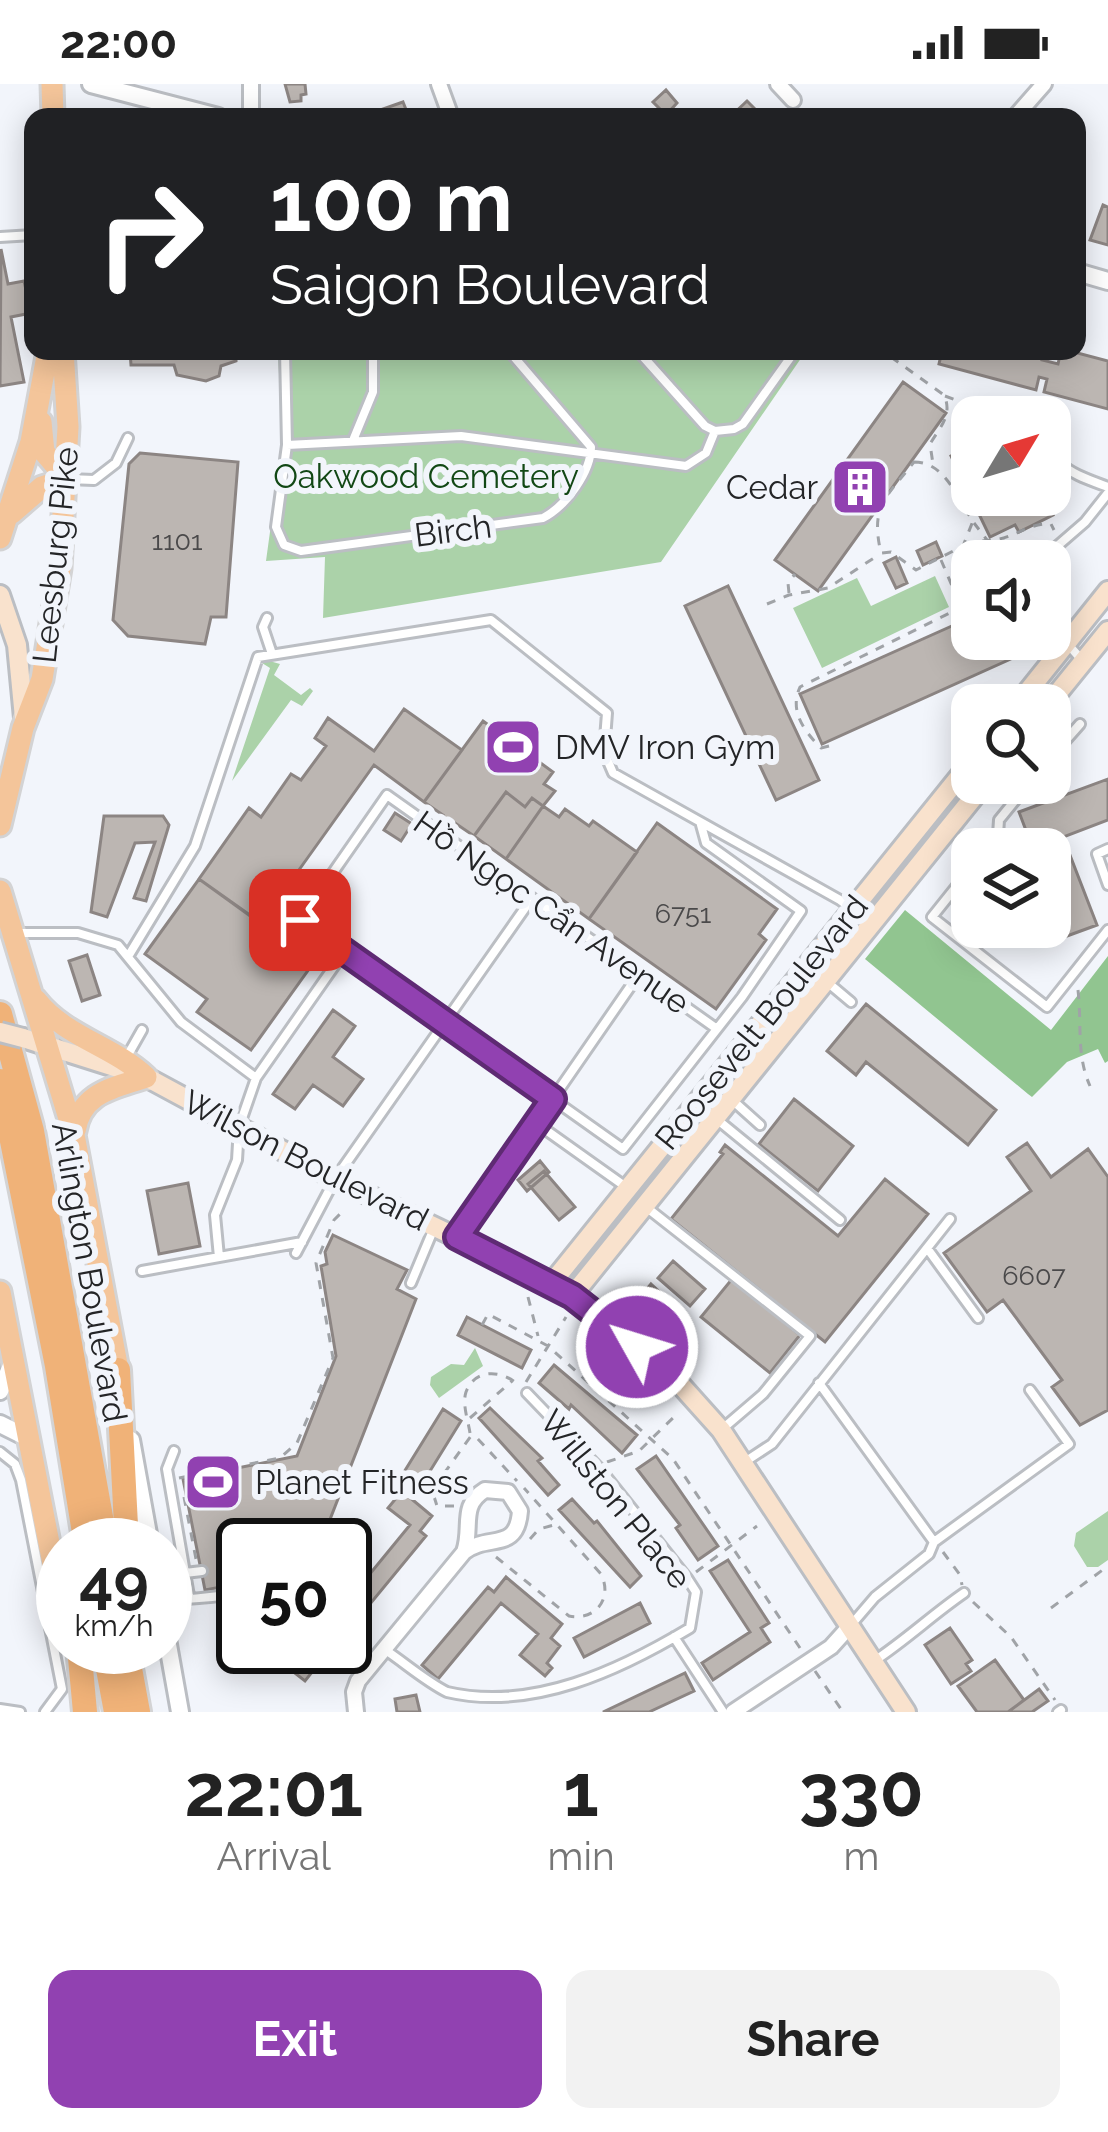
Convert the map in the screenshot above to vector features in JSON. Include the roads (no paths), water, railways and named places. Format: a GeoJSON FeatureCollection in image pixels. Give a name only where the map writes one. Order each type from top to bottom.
{"type":"FeatureCollection","features":[{"type":"Feature","properties":{"kind":"highway","name":"Arlington Boulevard"},"geometry":{"type":"LineString","coordinates":[[0,1014],[32,1130],[101,1518]]}},
{"type":"Feature","properties":{"kind":"highway","name":"Arlington Boulevard"},"geometry":{"type":"LineString","coordinates":[[0,1081],[54,1351],[78,1518]]}},
{"type":"Feature","properties":{"kind":"highway"},"geometry":{"type":"LineString","coordinates":[[118,1370],[126,1518]]}},
{"type":"Feature","properties":{"kind":"highway"},"geometry":{"type":"LineString","coordinates":[[81,1674],[85,1712]]}},
{"type":"Feature","properties":{"kind":"highway"},"geometry":{"type":"LineString","coordinates":[[109,1674],[116,1712]]}},
{"type":"Feature","properties":{"kind":"highway"},"geometry":{"type":"LineString","coordinates":[[132,1674],[141,1712]]}},
{"type":"Feature","properties":{"kind":"highway"},"geometry":{"type":"LineString","coordinates":[[139,1674],[141,1712]]}},
{"type":"Feature","properties":{"kind":"main road"},"geometry":{"type":"LineString","coordinates":[[4,528],[32,442],[46,360]]}},
{"type":"Feature","properties":{"kind":"main road","name":"Leesburg Pike"},"geometry":{"type":"LineString","coordinates":[[0,825],[23,728],[42,679],[52,623],[67,479],[63,360]]}},
{"type":"Feature","properties":{"kind":"main road"},"geometry":{"type":"LineString","coordinates":[[4,528],[42,487],[67,479],[44,452],[40,398]]}},
{"type":"Feature","properties":{"kind":"main road"},"geometry":{"type":"LineString","coordinates":[[1071,637],[1108,591]]}},
{"type":"Feature","properties":{"kind":"main road"},"geometry":{"type":"LineString","coordinates":[[0,595],[17,645],[25,705],[23,728]]}},
{"type":"Feature","properties":{"kind":"main road"},"geometry":{"type":"LineString","coordinates":[[1065,684],[1108,631]]}},
{"type":"Feature","properties":{"kind":"main road"},"geometry":{"type":"LineString","coordinates":[[1034,684],[1053,660]]}},
{"type":"Feature","properties":{"kind":"main road","name":"Roosevelt Boulevard"},"geometry":{"type":"LineString","coordinates":[[550,1284],[951,787]]}},
{"type":"Feature","properties":{"kind":"main road","name":"Roosevelt Boulevard"},"geometry":{"type":"LineString","coordinates":[[572,1296],[968,804]]}},
{"type":"Feature","properties":{"kind":"main road"},"geometry":{"type":"LineString","coordinates":[[0,891],[74,1135],[118,1370]]}},
{"type":"Feature","properties":{"kind":"main road"},"geometry":{"type":"LineString","coordinates":[[29,990],[58,1023],[146,1077]]}},
{"type":"Feature","properties":{"kind":"main road","name":"Wilson Boulevard"},"geometry":{"type":"LineString","coordinates":[[0,1032],[146,1077],[335,1179],[572,1296],[678,1382],[721,1430],[906,1712]]}},
{"type":"Feature","properties":{"kind":"main road"},"geometry":{"type":"LineString","coordinates":[[74,1135],[77,1116],[92,1097],[146,1077]]}},
{"type":"Feature","properties":{"kind":"main road"},"geometry":{"type":"LineString","coordinates":[[0,1292],[45,1518]]}},
{"type":"Feature","properties":{"kind":"main road"},"geometry":{"type":"LineString","coordinates":[[76,1674],[85,1712]]}},
{"type":"Feature","properties":{"kind":"street"},"geometry":{"type":"LineString","coordinates":[[91,84],[183,108]]}},
{"type":"Feature","properties":{"kind":"street"},"geometry":{"type":"LineString","coordinates":[[778,84],[793,100]]}},
{"type":"Feature","properties":{"kind":"street"},"geometry":{"type":"LineString","coordinates":[[1023,108],[1044,84]]}},
{"type":"Feature","properties":{"kind":"street"},"geometry":{"type":"LineString","coordinates":[[0,1390],[14,1360]]}},
{"type":"Feature","properties":{"kind":"street"},"geometry":{"type":"LineString","coordinates":[[118,1370],[145,1518]]}},
{"type":"Feature","properties":{"kind":"street"},"geometry":{"type":"LineString","coordinates":[[0,1424],[30,1439]]}},
{"type":"Feature","properties":{"kind":"street"},"geometry":{"type":"LineString","coordinates":[[356,1712],[358,1681],[464,1552],[482,1542],[505,1540],[513,1533],[520,1511],[508,1492],[485,1490],[472,1499],[464,1552]]}},
{"type":"Feature","properties":{"kind":"street"},"geometry":{"type":"LineString","coordinates":[[733,1712],[832,1647],[849,1627]]}},
{"type":"Feature","properties":{"kind":"street"},"geometry":{"type":"LineString","coordinates":[[173,1674],[180,1712]]}},
{"type":"Feature","properties":{"kind":"lane"},"geometry":{"type":"LineString","coordinates":[[285,360],[287,445],[354,438],[488,437],[686,466],[706,453],[715,430]]}},
{"type":"Feature","properties":{"kind":"lane"},"geometry":{"type":"LineString","coordinates":[[354,438],[373,392],[373,360]]}},
{"type":"Feature","properties":{"kind":"lane"},"geometry":{"type":"LineString","coordinates":[[517,360],[587,440],[592,455]]}},
{"type":"Feature","properties":{"kind":"lane"},"geometry":{"type":"LineString","coordinates":[[646,360],[705,426],[715,430],[742,424],[788,360]]}},
{"type":"Feature","properties":{"kind":"lane"},"geometry":{"type":"LineString","coordinates":[[67,479],[94,480],[116,463],[128,438]]}},
{"type":"Feature","properties":{"kind":"lane","name":"Birch"},"geometry":{"type":"LineString","coordinates":[[287,445],[276,527],[284,545],[301,551],[543,518],[559,508],[592,455]]}},
{"type":"Feature","properties":{"kind":"lane"},"geometry":{"type":"LineString","coordinates":[[1063,540],[1108,490],[1071,474]]}},
{"type":"Feature","properties":{"kind":"lane"},"geometry":{"type":"LineString","coordinates":[[267,618],[263,627],[272,654]]}},
{"type":"Feature","properties":{"kind":"lane"},"geometry":{"type":"LineString","coordinates":[[129,955],[194,846],[258,657],[491,620],[607,713],[604,752],[613,773],[854,908],[872,924]]}},
{"type":"Feature","properties":{"kind":"lane"},"geometry":{"type":"LineString","coordinates":[[1071,649],[1083,662]]}},
{"type":"Feature","properties":{"kind":"lane"},"geometry":{"type":"LineString","coordinates":[[1071,734],[1080,724]]}},
{"type":"Feature","properties":{"kind":"lane","name":"Hồ Ngọc Cẩn Avenue"},"geometry":{"type":"LineString","coordinates":[[344,952],[300,920],[387,795],[717,1029]]}},
{"type":"Feature","properties":{"kind":"lane"},"geometry":{"type":"LineString","coordinates":[[220,1257],[215,1215],[237,1160],[238,1127],[256,1078],[344,952],[623,1149],[801,911],[706,843],[701,825]]}},
{"type":"Feature","properties":{"kind":"lane"},"geometry":{"type":"LineString","coordinates":[[1108,849],[1097,854],[1108,885]]}},
{"type":"Feature","properties":{"kind":"lane"},"geometry":{"type":"LineString","coordinates":[[951,893],[932,917],[951,932]]}},
{"type":"Feature","properties":{"kind":"lane"},"geometry":{"type":"LineString","coordinates":[[296,1253],[335,1179],[532,898]]}},
{"type":"Feature","properties":{"kind":"lane"},"geometry":{"type":"LineString","coordinates":[[972,948],[1047,1007],[1108,930]]}},
{"type":"Feature","properties":{"kind":"lane"},"geometry":{"type":"LineString","coordinates":[[11,934],[94,935],[118,945],[182,1022],[256,1078]]}},
{"type":"Feature","properties":{"kind":"lane"},"geometry":{"type":"LineString","coordinates":[[457,1237],[639,974]]}},
{"type":"Feature","properties":{"kind":"lane"},"geometry":{"type":"LineString","coordinates":[[826,981],[851,1002]]}},
{"type":"Feature","properties":{"kind":"lane"},"geometry":{"type":"LineString","coordinates":[[125,1060],[142,1030]]}},
{"type":"Feature","properties":{"kind":"lane"},"geometry":{"type":"LineString","coordinates":[[731,1100],[760,1125]]}},
{"type":"Feature","properties":{"kind":"lane"},"geometry":{"type":"LineString","coordinates":[[695,1102],[840,1220]]}},
{"type":"Feature","properties":{"kind":"lane"},"geometry":{"type":"LineString","coordinates":[[536,1123],[628,1187]]}},
{"type":"Feature","properties":{"kind":"lane"},"geometry":{"type":"LineString","coordinates":[[645,1206],[810,1336],[763,1394],[721,1430]]}},
{"type":"Feature","properties":{"kind":"lane"},"geometry":{"type":"LineString","coordinates":[[743,1462],[772,1444],[950,1219]]}},
{"type":"Feature","properties":{"kind":"lane"},"geometry":{"type":"LineString","coordinates":[[410,1283],[435,1226]]}},
{"type":"Feature","properties":{"kind":"lane"},"geometry":{"type":"LineString","coordinates":[[142,1271],[302,1242]]}},
{"type":"Feature","properties":{"kind":"lane"},"geometry":{"type":"LineString","coordinates":[[927,1248],[977,1318]]}},
{"type":"Feature","properties":{"kind":"lane"},"geometry":{"type":"LineString","coordinates":[[819,1383],[934,1542]]}},
{"type":"Feature","properties":{"kind":"lane"},"geometry":{"type":"LineString","coordinates":[[849,1627],[875,1597],[929,1554],[934,1542],[1069,1444],[1030,1390]]}},
{"type":"Feature","properties":{"kind":"lane","name":"Willston Place"},"geometry":{"type":"LineString","coordinates":[[383,1648],[447,1692],[498,1705],[550,1700],[600,1682],[690,1628],[696,1592],[688,1578],[599,1468],[527,1393]]}},
{"type":"Feature","properties":{"kind":"lane"},"geometry":{"type":"LineString","coordinates":[[175,1451],[167,1469],[176,1518]]}},
{"type":"Feature","properties":{"kind":"lane"},"geometry":{"type":"LineString","coordinates":[[0,1452],[15,1464],[21,1480],[62,1689],[45,1712]]}},
{"type":"Feature","properties":{"kind":"lane"},"geometry":{"type":"LineString","coordinates":[[192,1568],[200,1566]]}},
{"type":"Feature","properties":{"kind":"lane"},"geometry":{"type":"LineString","coordinates":[[872,1662],[964,1593]]}},
{"type":"Feature","properties":{"kind":"lane"},"geometry":{"type":"LineString","coordinates":[[674,1637],[723,1712]]}},
{"type":"Feature","properties":{"kind":"lane"},"geometry":{"type":"LineString","coordinates":[[0,1709],[20,1712]]}},
{"type":"Feature","properties":{"kind":"place","name":"Cedar"},"geometry":{"type":"Point","coordinates":[860,487]}},
{"type":"Feature","properties":{"kind":"place","name":"DMV Iron Gym"},"geometry":{"type":"Point","coordinates":[513,747]}},
{"type":"Feature","properties":{"kind":"place","name":"Planet Fitness"},"geometry":{"type":"Point","coordinates":[213,1482]}},
{"type":"Feature","properties":{"kind":"park label","name":"Oakwood Cemetery"},"geometry":{"type":"Point","coordinates":[426,476]}}]}
